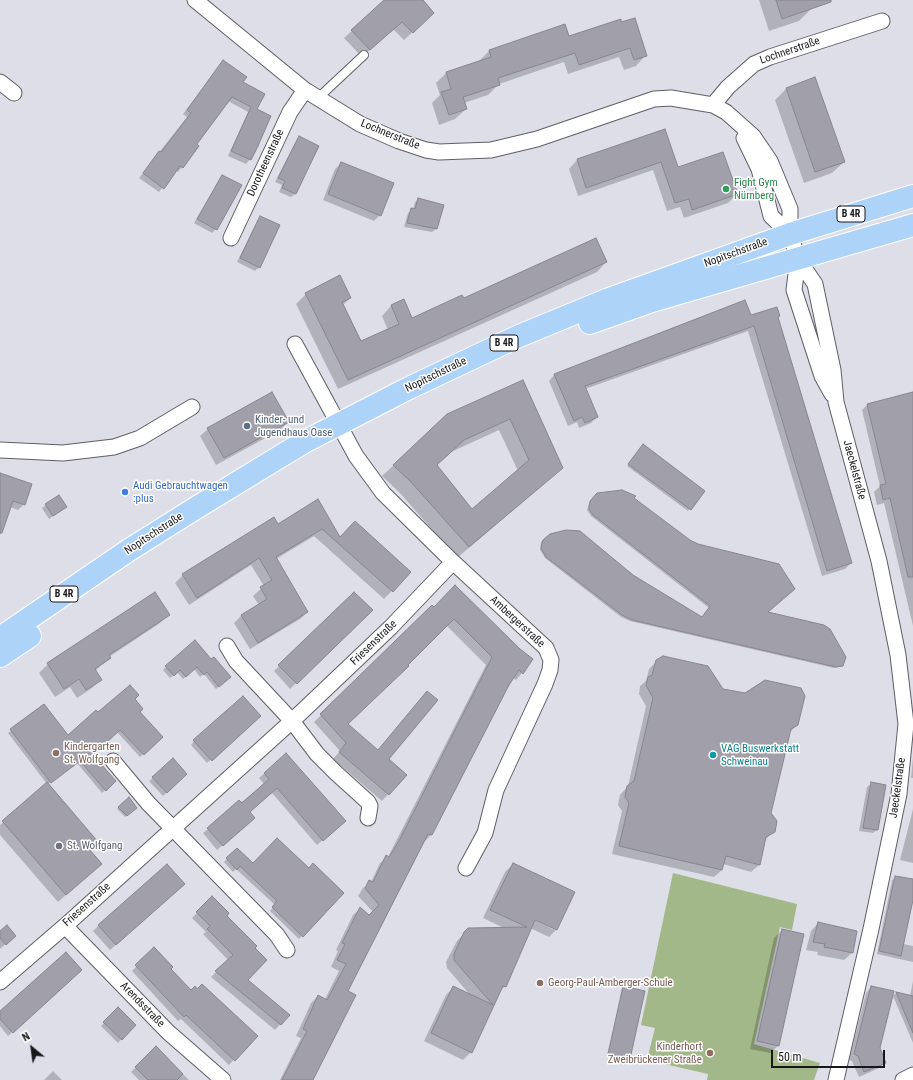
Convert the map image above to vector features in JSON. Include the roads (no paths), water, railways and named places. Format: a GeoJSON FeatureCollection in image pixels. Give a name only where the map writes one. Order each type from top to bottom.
{"type":"FeatureCollection","features":[{"type":"Feature","properties":{"kind":"main road","name":"Nopitschstraße"},"geometry":{"type":"LineString","coordinates":[[0,656],[177,537],[310,456],[342,430],[452,367],[543,325],[609,299],[790,234],[913,196]]}},
{"type":"Feature","properties":{"kind":"main road","name":"Nopitschstraße"},"geometry":{"type":"LineString","coordinates":[[0,638],[163,528],[297,446],[342,430],[588,323],[652,301],[913,226]]}},
{"type":"Feature","properties":{"kind":"street","name":"Lochnerstraße"},"geometry":{"type":"LineString","coordinates":[[195,0],[304,90],[360,124],[399,142],[439,152],[491,150],[536,139],[654,99],[670,98],[713,105],[726,112],[735,120],[753,153],[759,169],[771,216],[790,234],[798,259]]}},
{"type":"Feature","properties":{"kind":"street","name":"Lochnerstraße"},"geometry":{"type":"LineString","coordinates":[[713,105],[728,87],[754,64],[770,57],[882,21]]}},
{"type":"Feature","properties":{"kind":"street"},"geometry":{"type":"LineString","coordinates":[[0,82],[14,93]]}},
{"type":"Feature","properties":{"kind":"street","name":"Dorotheenstraße"},"geometry":{"type":"LineString","coordinates":[[231,238],[290,112],[304,90]]}},
{"type":"Feature","properties":{"kind":"street","name":"Jaeckelstraße"},"geometry":{"type":"LineString","coordinates":[[798,259],[794,290],[822,376],[836,402]]}},
{"type":"Feature","properties":{"kind":"street","name":"Jaeckelstraße"},"geometry":{"type":"LineString","coordinates":[[798,259],[816,284],[831,362],[836,402],[879,561],[898,655],[909,724],[899,794],[871,929],[836,1080]]}},
{"type":"Feature","properties":{"kind":"street","name":"Ambergerstraße"},"geometry":{"type":"LineString","coordinates":[[295,344],[363,468],[383,493],[453,562],[546,648],[551,660],[550,670],[545,684],[496,790],[485,833],[466,868]]}},
{"type":"Feature","properties":{"kind":"street"},"geometry":{"type":"LineString","coordinates":[[0,450],[63,453],[114,447],[140,438],[192,407]]}},
{"type":"Feature","properties":{"kind":"street","name":"Friesenstraße"},"geometry":{"type":"LineString","coordinates":[[0,982],[65,926],[292,721],[392,627],[453,562]]}},
{"type":"Feature","properties":{"kind":"street"},"geometry":{"type":"LineString","coordinates":[[227,646],[236,661],[292,721],[317,754],[336,774],[368,802],[370,806],[368,818]]}},
{"type":"Feature","properties":{"kind":"street"},"geometry":{"type":"LineString","coordinates":[[113,761],[148,803],[277,935],[287,950]]}},
{"type":"Feature","properties":{"kind":"street","name":"Arendsstraße"},"geometry":{"type":"LineString","coordinates":[[65,926],[168,1032],[223,1080]]}},
{"type":"Feature","properties":{"kind":"street"},"geometry":{"type":"LineString","coordinates":[[903,1080],[913,1075]]}},
{"type":"Feature","properties":{"kind":"lane"},"geometry":{"type":"LineString","coordinates":[[318,98],[364,55]]}},
{"type":"Feature","properties":{"kind":"place","name":"Fight Gym Nürnberg"},"geometry":{"type":"Point","coordinates":[726,189]}},
{"type":"Feature","properties":{"kind":"place","name":"Kinder- und Jugendhaus Oase"},"geometry":{"type":"Point","coordinates":[247,426]}},
{"type":"Feature","properties":{"kind":"place","name":"Audi Gebrauchtwagen :plus"},"geometry":{"type":"Point","coordinates":[125,492]}},
{"type":"Feature","properties":{"kind":"place","name":"Kindergarten St. Wolfgang"},"geometry":{"type":"Point","coordinates":[56,753]}},
{"type":"Feature","properties":{"kind":"place","name":"VAG Buswerkstatt Schweinau"},"geometry":{"type":"Point","coordinates":[713,755]}},
{"type":"Feature","properties":{"kind":"place","name":"St. Wolfgang"},"geometry":{"type":"Point","coordinates":[59,846]}},
{"type":"Feature","properties":{"kind":"place","name":"Georg-Paul-Amberger-Schule"},"geometry":{"type":"Point","coordinates":[540,983]}},
{"type":"Feature","properties":{"kind":"place","name":"Kinderhort Zweibrückener Straße"},"geometry":{"type":"Point","coordinates":[710,1053]}}]}
